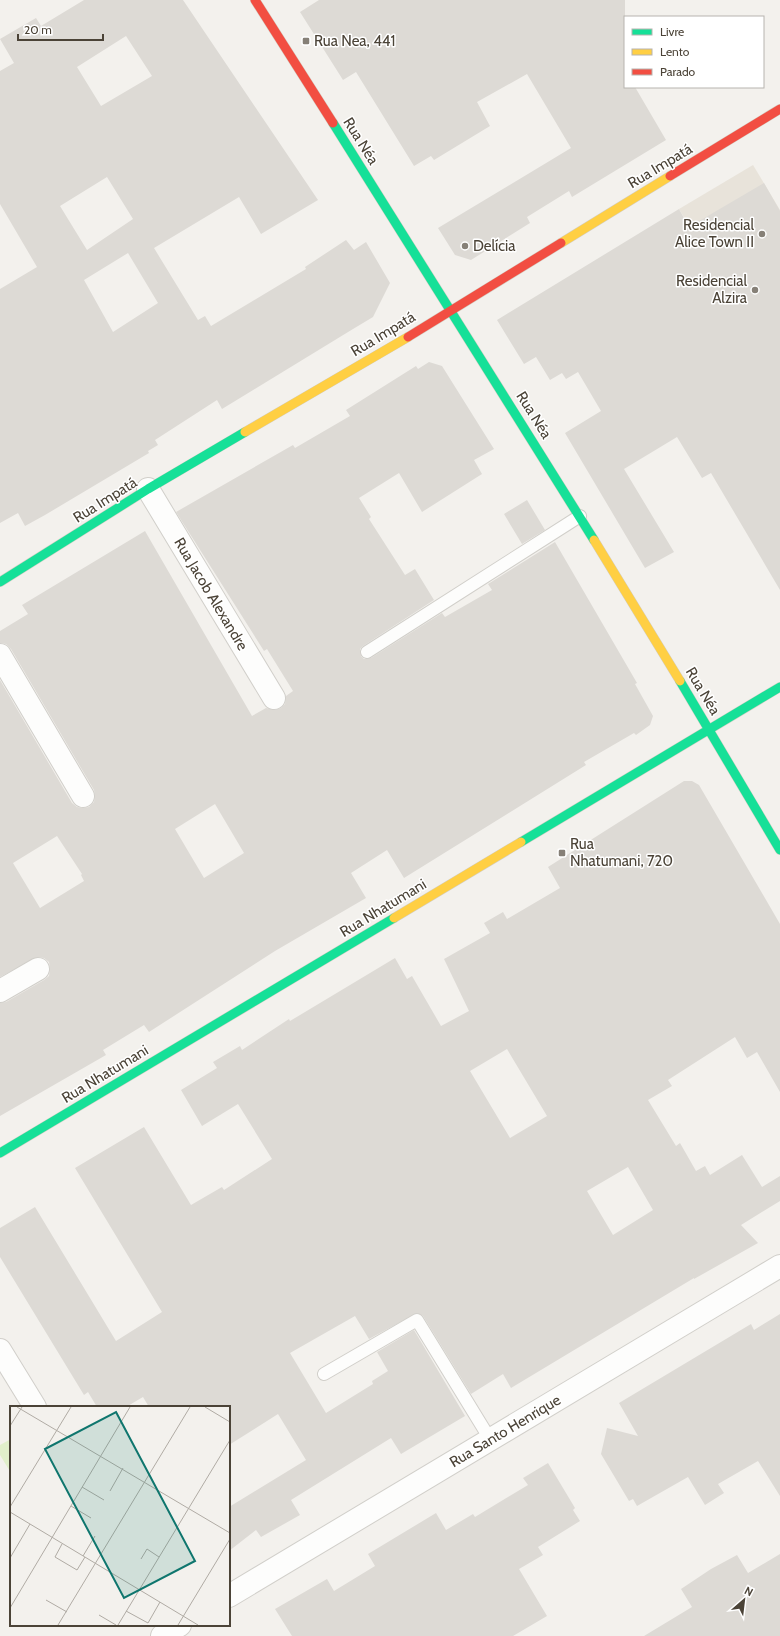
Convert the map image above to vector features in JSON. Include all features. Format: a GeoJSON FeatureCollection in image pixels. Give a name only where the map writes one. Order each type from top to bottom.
{"type":"FeatureCollection","features":[{"type":"Feature","properties":{"kind":"street","name":"Rua Néa"},"geometry":{"type":"LineString","coordinates":[[256,0],[580,516],[710,728],[780,850]]}},
{"type":"Feature","properties":{"kind":"street","name":"Rua Impatá"},"geometry":{"type":"LineString","coordinates":[[0,582],[148,489],[368,360],[780,109]]}},
{"type":"Feature","properties":{"kind":"street","name":"Rua Jacob Alexandre"},"geometry":{"type":"LineString","coordinates":[[148,489],[274,698]]}},
{"type":"Feature","properties":{"kind":"street"},"geometry":{"type":"LineString","coordinates":[[0,655],[83,796]]}},
{"type":"Feature","properties":{"kind":"street","name":"Rua Nhatumani"},"geometry":{"type":"LineString","coordinates":[[0,1153],[780,687]]}},
{"type":"Feature","properties":{"kind":"street"},"geometry":{"type":"LineString","coordinates":[[0,991],[38,969]]}},
{"type":"Feature","properties":{"kind":"street","name":"Rua Santo Henrique"},"geometry":{"type":"LineString","coordinates":[[230,1595],[780,1266]]}},
{"type":"Feature","properties":{"kind":"street"},"geometry":{"type":"LineString","coordinates":[[0,1350],[34,1406]]}},
{"type":"Feature","properties":{"kind":"lane"},"geometry":{"type":"LineString","coordinates":[[367,652],[580,516]]}},
{"type":"Feature","properties":{"kind":"lane"},"geometry":{"type":"LineString","coordinates":[[324,1374],[417,1320],[490,1439]]}},
{"type":"Feature","properties":{"kind":"shaded area"},"geometry":{"type":"Polygon","coordinates":[[[753,165],[780,210],[780,379],[679,209],[753,165]]]}},
{"type":"Feature","properties":{"kind":"green space"},"geometry":{"type":"Polygon","coordinates":[[[10,1440],[10,1471],[0,1455],[0,1445],[10,1440]]]}},
{"type":"Feature","properties":{"kind":"building"},"geometry":{"type":"Polygon","coordinates":[[[84,0],[183,0],[318,200],[261,234],[239,197],[154,248],[198,320],[205,316],[211,326],[306,269],[305,267],[346,240],[354,250],[366,242],[390,283],[373,317],[222,409],[217,400],[155,440],[158,445],[148,451],[149,453],[25,526],[18,513],[0,523],[0,289],[37,267],[0,204],[0,71],[14,63],[0,39],[36,18],[41,26],[84,0]],[[126,36],[77,67],[101,106],[152,76],[126,36]],[[107,177],[60,206],[87,250],[133,219],[107,177]],[[128,253],[84,280],[113,332],[158,303],[128,253]]]}},
{"type":"Feature","properties":{"kind":"building"},"geometry":{"type":"Polygon","coordinates":[[[319,0],[625,0],[624,88],[636,88],[666,140],[572,197],[569,191],[527,217],[530,223],[471,260],[455,255],[438,228],[571,148],[527,74],[477,102],[490,126],[434,160],[431,156],[414,166],[356,72],[343,80],[300,12],[319,0]]]}},
{"type":"Feature","properties":{"kind":"building"},"geometry":{"type":"Polygon","coordinates":[[[764,183],[780,211],[780,590],[711,473],[702,478],[677,437],[624,469],[674,552],[645,568],[565,433],[601,411],[578,372],[566,379],[562,373],[550,380],[536,357],[524,364],[497,320],[679,209],[689,227],[764,183]]]}},
{"type":"Feature","properties":{"kind":"building"},"geometry":{"type":"Polygon","coordinates":[[[429,362],[442,366],[494,449],[474,460],[482,474],[422,512],[399,473],[359,498],[371,517],[369,519],[405,575],[415,569],[434,600],[363,646],[360,649],[361,656],[364,659],[371,658],[442,613],[445,617],[492,590],[488,584],[555,542],[637,683],[635,684],[653,716],[650,725],[636,735],[634,733],[584,762],[586,765],[404,878],[387,850],[351,873],[366,898],[275,951],[149,1032],[144,1025],[103,1050],[106,1055],[0,1116],[0,1003],[6,1002],[44,980],[49,976],[50,969],[49,962],[44,958],[38,957],[0,977],[0,680],[72,803],[77,807],[89,807],[94,802],[95,796],[94,790],[11,649],[6,644],[0,643],[0,631],[28,614],[22,605],[145,531],[252,716],[266,708],[274,710],[281,708],[285,704],[286,696],[293,691],[267,649],[264,651],[176,512],[293,445],[295,448],[350,416],[346,410],[416,366],[418,369],[429,362]],[[215,804],[175,829],[204,878],[244,853],[215,804]],[[57,836],[13,863],[40,908],[84,881],[81,875],[82,874],[57,836]]]}},
{"type":"Feature","properties":{"kind":"building"},"geometry":{"type":"Polygon","coordinates":[[[527,500],[545,530],[522,544],[504,514],[527,500]]]}},
{"type":"Feature","properties":{"kind":"building"},"geometry":{"type":"Polygon","coordinates":[[[684,781],[692,781],[699,785],[780,924],[780,1092],[757,1052],[747,1058],[735,1037],[668,1080],[672,1086],[648,1100],[676,1146],[680,1143],[696,1171],[705,1166],[710,1175],[742,1155],[762,1187],[780,1176],[780,1201],[741,1225],[758,1243],[694,1278],[511,1388],[503,1374],[471,1394],[423,1316],[417,1313],[369,1339],[355,1316],[290,1353],[326,1413],[373,1384],[372,1381],[388,1371],[377,1352],[414,1330],[465,1416],[401,1454],[391,1438],[291,1500],[300,1515],[261,1537],[256,1530],[230,1550],[230,1506],[306,1460],[278,1414],[230,1444],[230,1406],[148,1406],[143,1397],[128,1406],[96,1406],[88,1392],[84,1395],[0,1257],[0,1228],[35,1207],[116,1341],[162,1312],[75,1168],[144,1127],[191,1205],[222,1187],[224,1190],[272,1159],[238,1104],[202,1126],[181,1090],[217,1068],[213,1062],[240,1046],[242,1050],[289,1019],[290,1021],[395,958],[407,979],[412,976],[441,1026],[469,1011],[444,959],[490,933],[484,923],[503,912],[507,919],[560,888],[548,867],[684,781]],[[507,1049],[470,1071],[510,1138],[547,1116],[507,1049]],[[628,1167],[587,1191],[613,1235],[653,1210],[628,1167]]]}},
{"type":"Feature","properties":{"kind":"building"},"geometry":{"type":"Polygon","coordinates":[[[780,1314],[780,1496],[758,1461],[718,1484],[724,1493],[705,1505],[688,1477],[637,1506],[633,1499],[629,1501],[601,1454],[607,1428],[638,1436],[619,1403],[751,1324],[754,1330],[780,1314]]]}},
{"type":"Feature","properties":{"kind":"building"},"geometry":{"type":"Polygon","coordinates":[[[548,1463],[575,1508],[573,1510],[580,1521],[538,1547],[543,1555],[519,1569],[547,1616],[513,1636],[292,1636],[275,1609],[327,1579],[334,1591],[375,1566],[368,1554],[436,1513],[446,1530],[473,1514],[475,1517],[528,1485],[523,1478],[548,1463]]]}},
{"type":"Feature","properties":{"kind":"building"},"geometry":{"type":"Polygon","coordinates":[[[780,1554],[780,1636],[644,1636],[692,1607],[681,1589],[711,1569],[737,1555],[748,1573],[780,1554]]]}},
{"type":"Feature","properties":{"kind":"traffic: fast"},"geometry":{"type":"LineString","coordinates":[[333,123],[594,540]]}},
{"type":"Feature","properties":{"kind":"traffic: fast"},"geometry":{"type":"LineString","coordinates":[[0,582],[148,489],[245,432]]}},
{"type":"Feature","properties":{"kind":"traffic: fast"},"geometry":{"type":"LineString","coordinates":[[680,681],[780,850]]}},
{"type":"Feature","properties":{"kind":"traffic: fast"},"geometry":{"type":"LineString","coordinates":[[521,842],[780,687]]}},
{"type":"Feature","properties":{"kind":"traffic: fast"},"geometry":{"type":"LineString","coordinates":[[0,1153],[394,918]]}},
{"type":"Feature","properties":{"kind":"traffic: slow"},"geometry":{"type":"LineString","coordinates":[[561,243],[670,176]]}},
{"type":"Feature","properties":{"kind":"traffic: slow"},"geometry":{"type":"LineString","coordinates":[[245,432],[408,337]]}},
{"type":"Feature","properties":{"kind":"traffic: slow"},"geometry":{"type":"LineString","coordinates":[[594,540],[680,681]]}},
{"type":"Feature","properties":{"kind":"traffic: slow"},"geometry":{"type":"LineString","coordinates":[[394,918],[521,842]]}},
{"type":"Feature","properties":{"kind":"traffic: jam"},"geometry":{"type":"LineString","coordinates":[[255,0],[333,123]]}},
{"type":"Feature","properties":{"kind":"traffic: jam"},"geometry":{"type":"LineString","coordinates":[[670,176],[780,109]]}},
{"type":"Feature","properties":{"kind":"traffic: jam"},"geometry":{"type":"LineString","coordinates":[[408,337],[561,243]]}},
{"type":"Feature","properties":{"kind":"place","name":"Rua Nea, 441"},"geometry":{"type":"Point","coordinates":[306,41]}},
{"type":"Feature","properties":{"kind":"place","name":"Residencial Alice Town II"},"geometry":{"type":"Point","coordinates":[762,234]}},
{"type":"Feature","properties":{"kind":"place","name":"Delícia"},"geometry":{"type":"Point","coordinates":[465,246]}},
{"type":"Feature","properties":{"kind":"place","name":"Residencial Alzira"},"geometry":{"type":"Point","coordinates":[755,290]}},
{"type":"Feature","properties":{"kind":"place","name":"Rua Nhatumani, 720"},"geometry":{"type":"Point","coordinates":[562,853]}}]}
